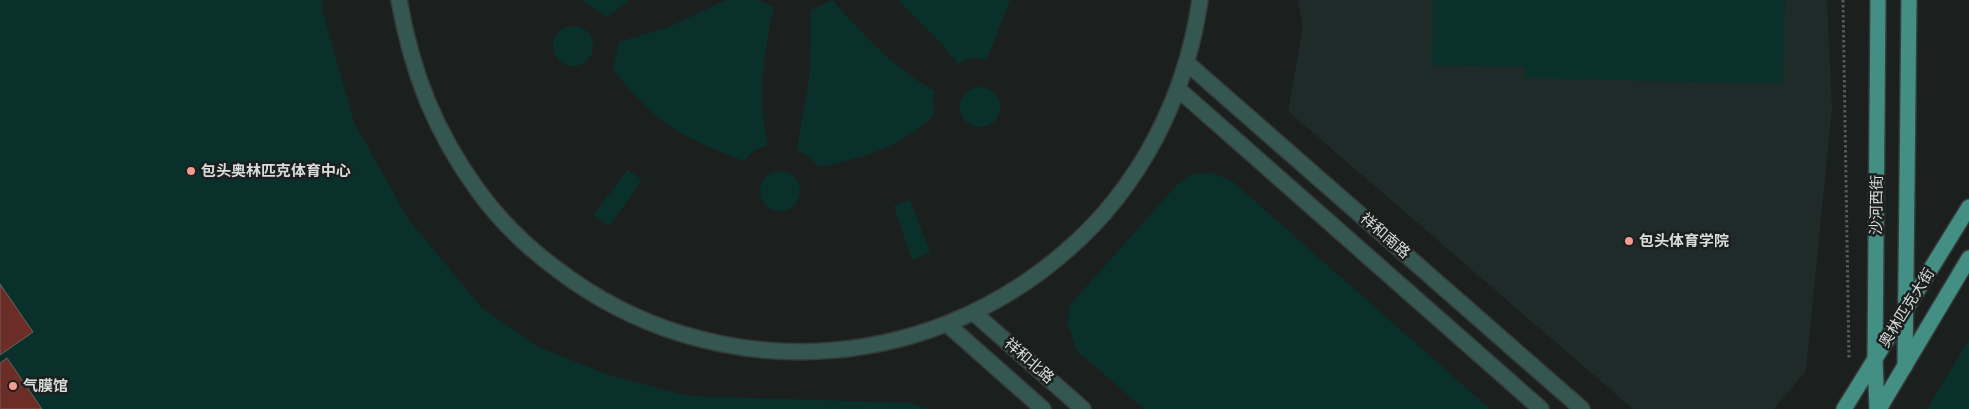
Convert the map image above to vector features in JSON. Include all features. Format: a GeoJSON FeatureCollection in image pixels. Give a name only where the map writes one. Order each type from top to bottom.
{"type":"FeatureCollection","features":[{"type":"Feature","properties":{"kind":"main road","name":"沙河西街"},"geometry":{"type":"LineString","coordinates":[[1878,0],[1875,360],[1878,409]]}},
{"type":"Feature","properties":{"kind":"main road","name":"沙河西街"},"geometry":{"type":"LineString","coordinates":[[1905,366],[1909,0]]}},
{"type":"Feature","properties":{"kind":"main road","name":"奥林匹克大街"},"geometry":{"type":"LineString","coordinates":[[1844,409],[1969,207]]}},
{"type":"Feature","properties":{"kind":"main road","name":"奥林匹克大街"},"geometry":{"type":"LineString","coordinates":[[1878,409],[1969,258]]}},
{"type":"Feature","properties":{"kind":"street"},"geometry":{"type":"LineString","coordinates":[[399,0],[406,40],[435,121],[456,159],[480,194],[508,227],[540,257],[574,283],[611,305],[650,323],[691,337],[775,352],[817,352],[858,348],[899,340],[974,313],[1014,291],[1047,268],[1079,241],[1107,211],[1132,177],[1154,142],[1178,89],[1187,63],[1200,0]]}},
{"type":"Feature","properties":{"kind":"street","name":"祥和南路"},"geometry":{"type":"LineString","coordinates":[[1187,63],[1582,409]]}},
{"type":"Feature","properties":{"kind":"street","name":"祥和南路"},"geometry":{"type":"LineString","coordinates":[[1178,89],[1541,409]]}},
{"type":"Feature","properties":{"kind":"street","name":"祥和北路"},"geometry":{"type":"LineString","coordinates":[[974,313],[1083,409]]}},
{"type":"Feature","properties":{"kind":"street","name":"祥和北路"},"geometry":{"type":"LineString","coordinates":[[947,324],[1044,409]]}},
{"type":"Feature","properties":{"kind":"path","name":"沙河西街"},"geometry":{"type":"LineString","coordinates":[[1843,0],[1849,361]]}},
{"type":"Feature","properties":{"kind":"shaded area","name":"包头体育学院"},"geometry":{"type":"Polygon","coordinates":[[[1298,0],[1827,0],[1832,107],[1806,371],[1774,409],[1633,409],[1288,111],[1303,27],[1298,0]]]}},
{"type":"Feature","properties":{"kind":"green space","name":"包头奥林匹克体育中心"},"geometry":{"type":"Polygon","coordinates":[[[0,0],[323,0],[323,13],[354,122],[408,219],[482,308],[537,346],[605,374],[688,396],[911,403],[928,409],[0,409],[0,0]]]}},
{"type":"Feature","properties":{"kind":"green space"},"geometry":{"type":"Polygon","coordinates":[[[582,0],[630,0],[607,17],[582,0]]]}},
{"type":"Feature","properties":{"kind":"green space"},"geometry":{"type":"Polygon","coordinates":[[[726,0],[759,0],[774,7],[767,41],[762,93],[768,145],[754,150],[744,161],[704,145],[670,126],[641,102],[613,69],[619,42],[669,27],[726,0]]]}},
{"type":"Feature","properties":{"kind":"green space"},"geometry":{"type":"Polygon","coordinates":[[[832,0],[867,38],[893,62],[906,73],[935,91],[933,98],[935,114],[910,135],[881,150],[819,167],[810,157],[797,150],[810,73],[811,10],[832,0]]]}},
{"type":"Feature","properties":{"kind":"green space"},"geometry":{"type":"Polygon","coordinates":[[[898,0],[1010,0],[987,59],[971,58],[958,64],[941,43],[898,0]]]}},
{"type":"Feature","properties":{"kind":"green space"},"geometry":{"type":"Polygon","coordinates":[[[1433,0],[1785,0],[1783,84],[1526,78],[1525,67],[1432,65],[1433,0]]]}},
{"type":"Feature","properties":{"kind":"green space"},"geometry":{"type":"Polygon","coordinates":[[[577,26],[584,29],[590,35],[593,46],[592,54],[584,63],[577,66],[569,66],[562,63],[554,54],[553,42],[556,35],[565,27],[577,26]]]}},
{"type":"Feature","properties":{"kind":"green space"},"geometry":{"type":"Polygon","coordinates":[[[984,87],[991,90],[997,96],[1000,107],[999,115],[991,124],[984,127],[976,127],[969,124],[961,115],[960,103],[963,96],[972,88],[984,87]]]}},
{"type":"Feature","properties":{"kind":"green space"},"geometry":{"type":"Polygon","coordinates":[[[628,170],[642,180],[609,226],[593,215],[628,170]]]}},
{"type":"Feature","properties":{"kind":"green space"},"geometry":{"type":"Polygon","coordinates":[[[784,171],[791,174],[797,180],[800,191],[799,199],[791,208],[784,211],[776,211],[769,208],[761,199],[760,187],[763,180],[772,172],[784,171]]]}},
{"type":"Feature","properties":{"kind":"green space"},"geometry":{"type":"Polygon","coordinates":[[[1211,172],[1232,181],[1490,409],[1144,409],[1077,351],[1068,325],[1069,306],[1176,186],[1193,174],[1211,172]]]}},
{"type":"Feature","properties":{"kind":"green space"},"geometry":{"type":"Polygon","coordinates":[[[910,200],[930,253],[912,260],[894,206],[910,200]]]}},
{"type":"Feature","properties":{"kind":"green space"},"geometry":{"type":"Polygon","coordinates":[[[1969,340],[1969,409],[1927,409],[1969,340]]]}},
{"type":"Feature","properties":{"kind":"building"},"geometry":{"type":"Polygon","coordinates":[[[0,284],[33,332],[0,355],[0,284]]]}},
{"type":"Feature","properties":{"kind":"building","name":"气膜馆"},"geometry":{"type":"Polygon","coordinates":[[[7,358],[42,409],[0,409],[0,363],[7,358]]]}},
{"type":"Feature","properties":{"kind":"place","name":"包头奥林匹克体育中心"},"geometry":{"type":"Point","coordinates":[191,171]}},
{"type":"Feature","properties":{"kind":"place","name":"包头体育学院"},"geometry":{"type":"Point","coordinates":[1629,241]}},
{"type":"Feature","properties":{"kind":"place","name":"气膜馆"},"geometry":{"type":"Point","coordinates":[13,386]}}]}
